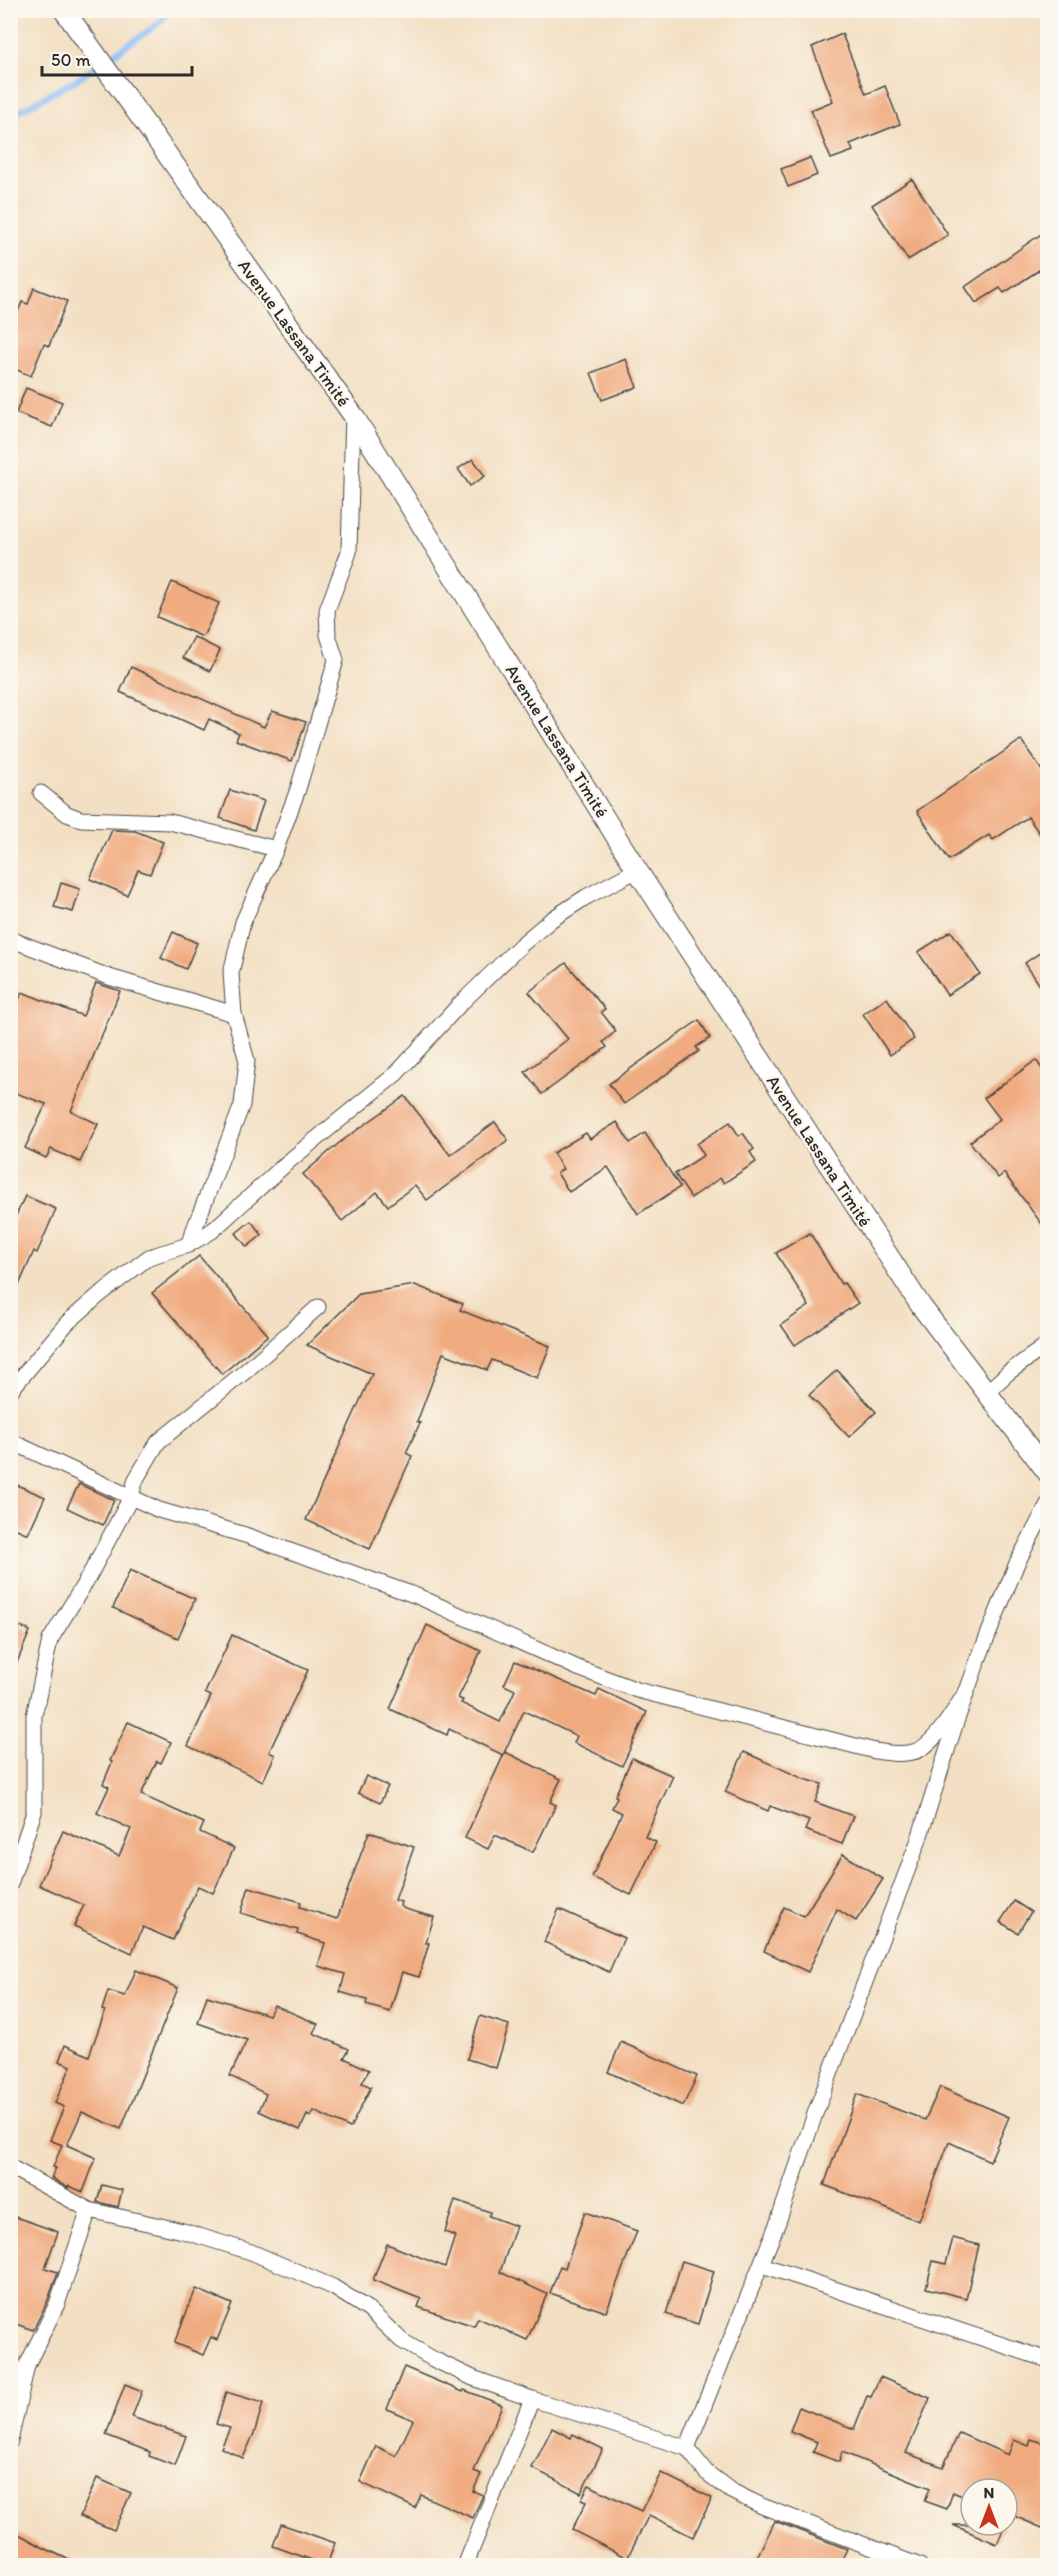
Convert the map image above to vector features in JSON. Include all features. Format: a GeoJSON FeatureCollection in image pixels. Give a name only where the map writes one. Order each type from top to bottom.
{"type":"FeatureCollection","features":[{"type":"Feature","properties":{"kind":"street","name":"Avenue Lassana Timité"},"geometry":{"type":"LineString","coordinates":[[64,10],[353,415],[637,870],[921,1306],[1047,1473]]}},
{"type":"Feature","properties":{"kind":"street"},"geometry":{"type":"LineString","coordinates":[[188,1245],[242,1105],[247,1061],[234,1014],[231,973],[243,922],[276,849],[298,789],[336,660],[328,634],[327,610],[349,552],[353,415]]}},
{"type":"Feature","properties":{"kind":"street"},"geometry":{"type":"LineString","coordinates":[[41,793],[66,814],[81,819],[170,822],[276,849]]}},
{"type":"Feature","properties":{"kind":"street"},"geometry":{"type":"LineString","coordinates":[[10,1391],[66,1323],[120,1277],[149,1257],[188,1245],[212,1231],[289,1161],[396,1074],[460,1004],[520,945],[552,919],[586,897],[637,870]]}},
{"type":"Feature","properties":{"kind":"street"},"geometry":{"type":"LineString","coordinates":[[10,939],[109,976],[234,1014]]}},
{"type":"Feature","properties":{"kind":"street"},"geometry":{"type":"LineString","coordinates":[[10,1884],[34,1812],[34,1716],[50,1640],[88,1578],[130,1499],[135,1479],[158,1442],[247,1370],[318,1306]]}},
{"type":"Feature","properties":{"kind":"street"},"geometry":{"type":"LineString","coordinates":[[986,1393],[1009,1372],[1047,1344]]}},
{"type":"Feature","properties":{"kind":"street"},"geometry":{"type":"LineString","coordinates":[[10,1441],[130,1499],[159,1510],[245,1535],[417,1596],[578,1668],[637,1690],[875,1751],[898,1754],[916,1752],[927,1744],[945,1723],[966,1692]]}},
{"type":"Feature","properties":{"kind":"street"},"geometry":{"type":"LineString","coordinates":[[687,2448],[762,2265],[816,2111],[918,1842],[966,1692],[1017,1563],[1047,1504]]}},
{"type":"Feature","properties":{"kind":"street"},"geometry":{"type":"LineString","coordinates":[[10,2167],[89,2210],[183,2231],[251,2252],[333,2287],[369,2310],[402,2340],[433,2359],[472,2378],[687,2448],[706,2472],[731,2491],[898,2562],[920,2565]]}},
{"type":"Feature","properties":{"kind":"street"},"geometry":{"type":"LineString","coordinates":[[10,2441],[27,2366],[57,2304],[89,2210]]}},
{"type":"Feature","properties":{"kind":"street"},"geometry":{"type":"LineString","coordinates":[[762,2265],[1047,2360]]}},
{"type":"Feature","properties":{"kind":"street"},"geometry":{"type":"LineString","coordinates":[[465,2565],[532,2399]]}},
{"type":"Feature","properties":{"kind":"building"},"geometry":{"type":"Polygon","coordinates":[[[842,34],[866,94],[885,86],[900,124],[850,144],[853,151],[831,159],[811,110],[833,101],[812,47],[842,34]]]}},
{"type":"Feature","properties":{"kind":"building"},"geometry":{"type":"Polygon","coordinates":[[[810,158],[817,175],[788,187],[781,169],[810,158]]]}},
{"type":"Feature","properties":{"kind":"building"},"geometry":{"type":"Polygon","coordinates":[[[912,179],[948,235],[908,260],[872,205],[912,179]]]}},
{"type":"Feature","properties":{"kind":"building"},"geometry":{"type":"Polygon","coordinates":[[[1047,230],[1047,265],[1004,293],[1000,288],[976,303],[965,287],[1047,230]]]}},
{"type":"Feature","properties":{"kind":"building"},"geometry":{"type":"Polygon","coordinates":[[[34,288],[67,301],[49,346],[44,344],[31,376],[10,367],[10,330],[22,302],[28,304],[34,288]]]}},
{"type":"Feature","properties":{"kind":"building"},"geometry":{"type":"Polygon","coordinates":[[[626,359],[637,387],[602,400],[591,373],[626,359]]]}},
{"type":"Feature","properties":{"kind":"building"},"geometry":{"type":"Polygon","coordinates":[[[26,388],[62,402],[52,427],[16,413],[26,388]]]}},
{"type":"Feature","properties":{"kind":"building"},"geometry":{"type":"Polygon","coordinates":[[[473,459],[485,476],[470,486],[458,469],[473,459]]]}},
{"type":"Feature","properties":{"kind":"building"},"geometry":{"type":"Polygon","coordinates":[[[172,582],[219,603],[203,637],[157,617],[172,582]]]}},
{"type":"Feature","properties":{"kind":"building"},"geometry":{"type":"Polygon","coordinates":[[[194,637],[220,650],[210,671],[183,658],[194,637]]]}},
{"type":"Feature","properties":{"kind":"building"},"geometry":{"type":"Polygon","coordinates":[[[131,667],[264,727],[272,711],[306,722],[292,761],[236,740],[239,733],[209,719],[204,730],[120,692],[131,667]]]}},
{"type":"Feature","properties":{"kind":"building"},"geometry":{"type":"Polygon","coordinates":[[[1021,740],[1047,778],[1047,844],[1028,817],[993,840],[989,835],[949,860],[917,811],[1021,740]]]}},
{"type":"Feature","properties":{"kind":"building"},"geometry":{"type":"Polygon","coordinates":[[[230,790],[264,801],[254,830],[220,818],[230,790]]]}},
{"type":"Feature","properties":{"kind":"building"},"geometry":{"type":"Polygon","coordinates":[[[112,830],[135,831],[163,842],[150,874],[138,870],[127,895],[90,879],[112,830]]]}},
{"type":"Feature","properties":{"kind":"building"},"geometry":{"type":"Polygon","coordinates":[[[61,883],[80,889],[73,912],[54,907],[61,883]]]}},
{"type":"Feature","properties":{"kind":"building"},"geometry":{"type":"Polygon","coordinates":[[[951,931],[980,974],[947,995],[918,952],[951,931]]]}},
{"type":"Feature","properties":{"kind":"building"},"geometry":{"type":"Polygon","coordinates":[[[173,932],[197,943],[186,969],[161,958],[173,932]]]}},
{"type":"Feature","properties":{"kind":"building"},"geometry":{"type":"Polygon","coordinates":[[[1047,948],[1047,996],[1025,963],[1047,948]]]}},
{"type":"Feature","properties":{"kind":"building"},"geometry":{"type":"Polygon","coordinates":[[[566,963],[605,1009],[601,1012],[616,1031],[603,1042],[607,1047],[542,1094],[525,1072],[568,1039],[529,992],[566,963]]]}},
{"type":"Feature","properties":{"kind":"building"},"geometry":{"type":"Polygon","coordinates":[[[96,983],[120,991],[71,1111],[98,1124],[80,1162],[51,1149],[46,1158],[25,1148],[46,1104],[10,1091],[10,1024],[22,992],[83,1016],[96,983]]]}},
{"type":"Feature","properties":{"kind":"building"},"geometry":{"type":"Polygon","coordinates":[[[887,998],[914,1039],[890,1055],[863,1014],[887,998]]]}},
{"type":"Feature","properties":{"kind":"building"},"geometry":{"type":"Polygon","coordinates":[[[699,1020],[710,1038],[696,1047],[699,1051],[624,1104],[609,1084],[699,1020]]]}},
{"type":"Feature","properties":{"kind":"building"},"geometry":{"type":"Polygon","coordinates":[[[1036,1060],[1047,1076],[1047,1231],[1004,1173],[998,1178],[970,1142],[1000,1119],[984,1098],[1036,1060]]]}},
{"type":"Feature","properties":{"kind":"building"},"geometry":{"type":"Polygon","coordinates":[[[405,1096],[450,1155],[495,1122],[508,1140],[427,1200],[415,1185],[388,1206],[377,1192],[342,1221],[303,1174],[339,1143],[405,1096]]]}},
{"type":"Feature","properties":{"kind":"building"},"geometry":{"type":"Polygon","coordinates":[[[617,1122],[630,1143],[645,1133],[680,1187],[638,1214],[608,1167],[569,1192],[557,1173],[563,1169],[553,1153],[586,1133],[590,1139],[617,1122]]]}},
{"type":"Feature","properties":{"kind":"building"},"geometry":{"type":"Polygon","coordinates":[[[730,1122],[739,1136],[743,1133],[754,1149],[750,1152],[756,1162],[724,1183],[720,1178],[691,1198],[675,1174],[704,1155],[697,1144],[730,1122]]]}},
{"type":"Feature","properties":{"kind":"building"},"geometry":{"type":"Polygon","coordinates":[[[25,1196],[56,1209],[37,1253],[34,1251],[10,1305],[10,1229],[25,1196]]]}},
{"type":"Feature","properties":{"kind":"building"},"geometry":{"type":"Polygon","coordinates":[[[251,1221],[262,1235],[247,1247],[236,1233],[251,1221]]]}},
{"type":"Feature","properties":{"kind":"building"},"geometry":{"type":"Polygon","coordinates":[[[810,1233],[841,1284],[844,1283],[858,1303],[795,1345],[781,1325],[809,1306],[776,1253],[810,1233]]]}},
{"type":"Feature","properties":{"kind":"building"},"geometry":{"type":"Polygon","coordinates":[[[199,1256],[268,1335],[222,1374],[152,1293],[199,1256]]]}},
{"type":"Feature","properties":{"kind":"building"},"geometry":{"type":"Polygon","coordinates":[[[415,1285],[463,1304],[460,1310],[550,1346],[537,1378],[492,1360],[487,1370],[443,1353],[417,1422],[420,1423],[406,1453],[412,1456],[370,1549],[306,1520],[372,1374],[307,1345],[359,1294],[415,1285]]]}},
{"type":"Feature","properties":{"kind":"building"},"geometry":{"type":"Polygon","coordinates":[[[837,1370],[876,1412],[849,1437],[809,1395],[837,1370]]]}},
{"type":"Feature","properties":{"kind":"building"},"geometry":{"type":"Polygon","coordinates":[[[10,1482],[45,1497],[28,1534],[10,1526],[10,1482]]]}},
{"type":"Feature","properties":{"kind":"building"},"geometry":{"type":"Polygon","coordinates":[[[79,1484],[114,1500],[103,1525],[67,1508],[79,1484]]]}},
{"type":"Feature","properties":{"kind":"building"},"geometry":{"type":"Polygon","coordinates":[[[130,1570],[195,1599],[178,1638],[113,1608],[130,1570]]]}},
{"type":"Feature","properties":{"kind":"building"},"geometry":{"type":"Polygon","coordinates":[[[10,1622],[30,1631],[11,1677],[10,1677],[10,1622]]]}},
{"type":"Feature","properties":{"kind":"building"},"geometry":{"type":"Polygon","coordinates":[[[427,1625],[481,1651],[458,1698],[463,1700],[461,1703],[500,1722],[515,1690],[504,1685],[515,1661],[596,1696],[599,1689],[647,1712],[622,1766],[574,1743],[577,1736],[524,1711],[503,1755],[449,1729],[447,1735],[390,1709],[427,1625]]]}},
{"type":"Feature","properties":{"kind":"building"},"geometry":{"type":"Polygon","coordinates":[[[232,1635],[308,1670],[269,1752],[275,1755],[263,1781],[188,1746],[211,1696],[205,1693],[232,1635]]]}},
{"type":"Feature","properties":{"kind":"building"},"geometry":{"type":"Polygon","coordinates":[[[128,1722],[171,1742],[161,1763],[157,1761],[141,1795],[204,1823],[200,1832],[234,1848],[213,1893],[198,1886],[173,1940],[143,1927],[132,1953],[74,1926],[84,1905],[39,1885],[63,1831],[119,1856],[131,1829],[97,1813],[109,1787],[103,1784],[112,1762],[110,1761],[128,1722]]]}},
{"type":"Feature","properties":{"kind":"building"},"geometry":{"type":"Polygon","coordinates":[[[505,1752],[561,1779],[550,1802],[556,1805],[533,1852],[495,1835],[488,1849],[465,1838],[505,1752]]]}},
{"type":"Feature","properties":{"kind":"building"},"geometry":{"type":"Polygon","coordinates":[[[744,1752],[804,1779],[822,1784],[815,1802],[853,1816],[842,1844],[805,1830],[809,1821],[770,1806],[768,1811],[725,1792],[744,1752]]]}},
{"type":"Feature","properties":{"kind":"building"},"geometry":{"type":"Polygon","coordinates":[[[632,1758],[673,1776],[645,1837],[656,1842],[631,1895],[592,1877],[622,1813],[612,1808],[632,1758]]]}},
{"type":"Feature","properties":{"kind":"building"},"geometry":{"type":"Polygon","coordinates":[[[366,1776],[388,1786],[380,1803],[358,1793],[366,1776]]]}},
{"type":"Feature","properties":{"kind":"building"},"geometry":{"type":"Polygon","coordinates":[[[369,1832],[414,1847],[395,1900],[401,1902],[400,1906],[405,1909],[434,1917],[419,1977],[402,1972],[390,2012],[366,2005],[367,2000],[340,1992],[345,1974],[318,1966],[325,1943],[297,1934],[298,1930],[241,1913],[249,1887],[301,1902],[300,1907],[337,1919],[369,1832]]]}},
{"type":"Feature","properties":{"kind":"building"},"geometry":{"type":"Polygon","coordinates":[[[843,1854],[883,1879],[856,1921],[837,1909],[808,1972],[764,1951],[784,1907],[804,1916],[843,1854]]]}},
{"type":"Feature","properties":{"kind":"building"},"geometry":{"type":"Polygon","coordinates":[[[1014,1901],[1031,1912],[1018,1933],[1000,1922],[1014,1901]]]}},
{"type":"Feature","properties":{"kind":"building"},"geometry":{"type":"Polygon","coordinates":[[[559,1909],[624,1938],[609,1972],[544,1942],[559,1909]]]}},
{"type":"Feature","properties":{"kind":"building"},"geometry":{"type":"Polygon","coordinates":[[[136,1970],[178,1988],[121,2129],[82,2112],[67,2145],[96,2158],[83,2192],[69,2186],[68,2188],[51,2178],[62,2145],[50,2140],[64,2107],[55,2103],[71,2066],[59,2061],[65,2045],[89,2056],[105,2011],[102,2010],[108,1991],[125,1996],[136,1970]]]}},
{"type":"Feature","properties":{"kind":"building"},"geometry":{"type":"Polygon","coordinates":[[[207,1996],[269,2015],[274,2005],[318,2024],[313,2033],[349,2049],[344,2058],[369,2070],[362,2083],[371,2087],[350,2128],[314,2111],[311,2117],[307,2115],[300,2130],[259,2111],[266,2094],[230,2076],[247,2040],[198,2023],[207,1996]]]}},
{"type":"Feature","properties":{"kind":"building"},"geometry":{"type":"Polygon","coordinates":[[[480,2016],[509,2025],[496,2068],[467,2059],[480,2016]]]}},
{"type":"Feature","properties":{"kind":"building"},"geometry":{"type":"Polygon","coordinates":[[[621,2042],[697,2076],[683,2106],[608,2072],[621,2042]]]}},
{"type":"Feature","properties":{"kind":"building"},"geometry":{"type":"Polygon","coordinates":[[[940,2087],[1009,2117],[990,2161],[949,2142],[919,2221],[824,2185],[857,2094],[925,2120],[940,2087]]]}},
{"type":"Feature","properties":{"kind":"building"},"geometry":{"type":"Polygon","coordinates":[[[102,2185],[122,2190],[118,2207],[97,2202],[102,2185]]]}},
{"type":"Feature","properties":{"kind":"building"},"geometry":{"type":"Polygon","coordinates":[[[455,2200],[490,2212],[489,2216],[516,2226],[500,2272],[547,2294],[527,2340],[478,2318],[474,2326],[418,2307],[421,2299],[373,2280],[387,2244],[445,2267],[455,2236],[445,2232],[455,2200]]]}},
{"type":"Feature","properties":{"kind":"building"},"geometry":{"type":"Polygon","coordinates":[[[585,2212],[637,2231],[606,2312],[550,2293],[560,2266],[565,2268],[585,2212]]]}},
{"type":"Feature","properties":{"kind":"building"},"geometry":{"type":"Polygon","coordinates":[[[10,2215],[58,2232],[45,2268],[58,2272],[48,2300],[33,2330],[10,2322],[10,2215]]]}},
{"type":"Feature","properties":{"kind":"building"},"geometry":{"type":"Polygon","coordinates":[[[953,2238],[979,2245],[966,2298],[926,2288],[933,2261],[946,2264],[953,2238]]]}},
{"type":"Feature","properties":{"kind":"building"},"geometry":{"type":"Polygon","coordinates":[[[682,2261],[714,2271],[698,2324],[666,2314],[682,2261]]]}},
{"type":"Feature","properties":{"kind":"building"},"geometry":{"type":"Polygon","coordinates":[[[196,2289],[232,2304],[217,2340],[211,2337],[203,2355],[174,2343],[196,2289]]]}},
{"type":"Feature","properties":{"kind":"building"},"geometry":{"type":"Polygon","coordinates":[[[404,2367],[463,2392],[464,2390],[502,2405],[474,2471],[481,2474],[473,2491],[483,2495],[473,2518],[421,2495],[415,2508],[360,2482],[376,2446],[396,2456],[413,2420],[387,2409],[404,2367]]]}},
{"type":"Feature","properties":{"kind":"building"},"geometry":{"type":"Polygon","coordinates":[[[880,2377],[930,2398],[906,2453],[943,2467],[959,2433],[1008,2455],[1014,2440],[1029,2446],[1031,2439],[1047,2444],[1047,2530],[1019,2518],[1019,2477],[959,2477],[959,2495],[953,2492],[947,2509],[925,2501],[930,2488],[842,2452],[839,2462],[813,2452],[817,2442],[790,2431],[799,2407],[854,2429],[867,2396],[871,2397],[880,2377]]]}},
{"type":"Feature","properties":{"kind":"building"},"geometry":{"type":"Polygon","coordinates":[[[125,2384],[142,2391],[132,2417],[186,2436],[175,2466],[149,2456],[150,2452],[106,2435],[125,2384]]]}},
{"type":"Feature","properties":{"kind":"building"},"geometry":{"type":"Polygon","coordinates":[[[226,2392],[263,2403],[255,2431],[243,2458],[221,2448],[230,2428],[216,2424],[226,2392]]]}},
{"type":"Feature","properties":{"kind":"building"},"geometry":{"type":"Polygon","coordinates":[[[552,2428],[571,2438],[573,2434],[603,2449],[581,2493],[532,2468],[552,2428]]]}},
{"type":"Feature","properties":{"kind":"building"},"geometry":{"type":"Polygon","coordinates":[[[661,2473],[712,2498],[693,2537],[649,2515],[627,2558],[572,2530],[586,2502],[581,2500],[589,2485],[641,2511],[661,2473]]]}},
{"type":"Feature","properties":{"kind":"building"},"geometry":{"type":"Polygon","coordinates":[[[97,2478],[131,2493],[114,2530],[80,2516],[97,2478]]]}},
{"type":"Feature","properties":{"kind":"building"},"geometry":{"type":"Polygon","coordinates":[[[775,2521],[847,2549],[839,2565],[753,2565],[775,2521]]]}},
{"type":"Feature","properties":{"kind":"building"},"geometry":{"type":"Polygon","coordinates":[[[281,2524],[335,2543],[327,2565],[310,2565],[312,2560],[273,2546],[281,2524]]]}},
{"type":"Feature","properties":{"kind":"building"},"geometry":{"type":"Polygon","coordinates":[[[10,2529],[42,2547],[80,2565],[10,2565],[10,2529]]]}},
{"type":"Feature","properties":{"kind":"building"},"geometry":{"type":"Polygon","coordinates":[[[981,2537],[1000,2537],[997,2544],[981,2537]]]}},
{"type":"Feature","properties":{"kind":"waterway"},"geometry":{"type":"LineString","coordinates":[[10,116],[76,80],[158,24],[171,10]]}}]}
